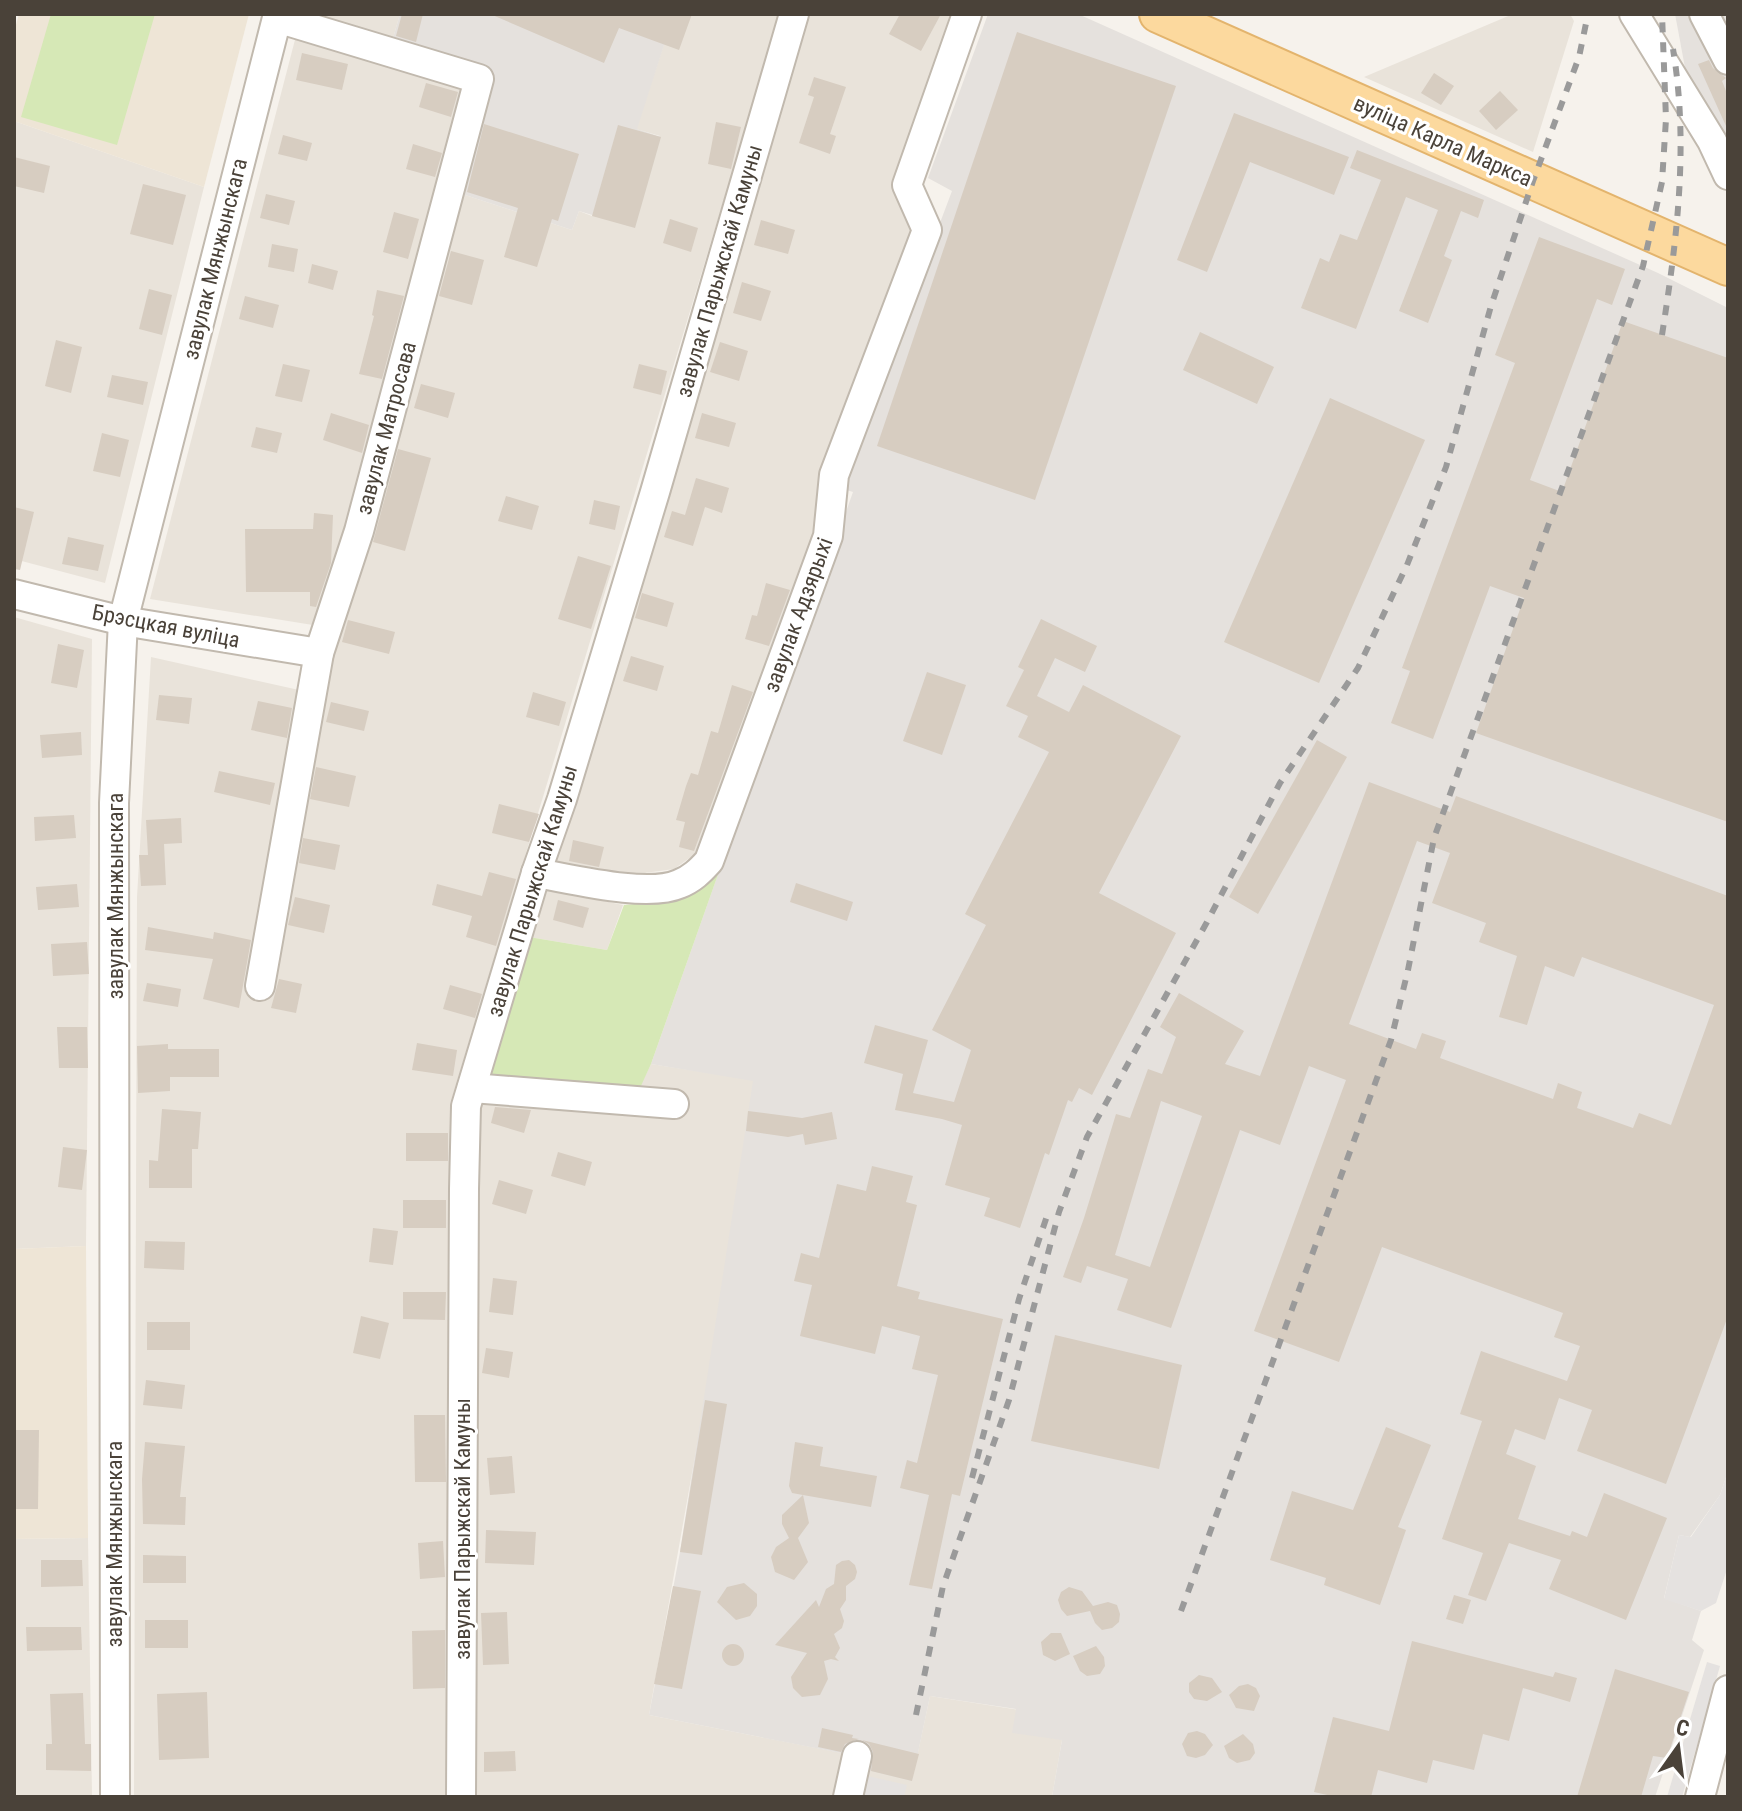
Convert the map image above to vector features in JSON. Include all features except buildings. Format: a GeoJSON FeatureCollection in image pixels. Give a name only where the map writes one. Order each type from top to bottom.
{"type":"FeatureCollection","features":[{"type":"Feature","properties":{"kind":"main road","name":"вуліца Карла Маркса"},"geometry":{"type":"LineString","coordinates":[[1158,14],[1728,267]]}},
{"type":"Feature","properties":{"kind":"street","name":"завулак Парыжскай Камуны"},"geometry":{"type":"LineString","coordinates":[[461,1797],[466,1106],[655,492],[794,14]]}},
{"type":"Feature","properties":{"kind":"street","name":"завулак Адзярыхі"},"geometry":{"type":"LineString","coordinates":[[536,873],[639,889],[659,889],[693,878],[709,861],[828,536],[834,475],[927,230],[907,185],[967,14]]}},
{"type":"Feature","properties":{"kind":"street"},"geometry":{"type":"LineString","coordinates":[[1634,14],[1712,141],[1728,175]]}},
{"type":"Feature","properties":{"kind":"street"},"geometry":{"type":"LineString","coordinates":[[1704,14],[1728,60]]}},
{"type":"Feature","properties":{"kind":"street","name":"завулак Мянжынскага"},"geometry":{"type":"LineString","coordinates":[[115,1797],[114,803],[123,621],[277,16]]}},
{"type":"Feature","properties":{"kind":"street","name":"завулак Матросава"},"geometry":{"type":"LineString","coordinates":[[260,986],[319,653],[359,531],[479,79],[277,16]]}},
{"type":"Feature","properties":{"kind":"street","name":"Брэсцкая вуліца"},"geometry":{"type":"LineString","coordinates":[[14,594],[123,621],[319,653]]}},
{"type":"Feature","properties":{"kind":"street"},"geometry":{"type":"LineString","coordinates":[[472,1088],[674,1104]]}},
{"type":"Feature","properties":{"kind":"street"},"geometry":{"type":"LineString","coordinates":[[1700,1797],[1728,1690]]}},
{"type":"Feature","properties":{"kind":"street"},"geometry":{"type":"LineString","coordinates":[[848,1797],[857,1756]]}},
{"type":"Feature","properties":{"kind":"shaded area"},"geometry":{"type":"Polygon","coordinates":[[[19,14],[249,14],[204,187],[14,121],[14,32],[19,14]]]}},
{"type":"Feature","properties":{"kind":"shaded area"},"geometry":{"type":"Polygon","coordinates":[[[302,14],[400,14],[391,45],[302,14]]]}},
{"type":"Feature","properties":{"kind":"shaded area"},"geometry":{"type":"Polygon","coordinates":[[[400,14],[692,14],[664,45],[637,129],[661,137],[635,228],[579,211],[572,230],[456,192],[488,74],[391,45],[400,14]]]}},
{"type":"Feature","properties":{"kind":"shaded area"},"geometry":{"type":"Polygon","coordinates":[[[692,14],[780,14],[450,1104],[445,1797],[134,1797],[137,897],[151,657],[299,690],[331,655],[456,192],[572,230],[579,211],[592,216],[660,136],[636,129],[664,44],[692,14]]]}},
{"type":"Feature","properties":{"kind":"shaded area"},"geometry":{"type":"Polygon","coordinates":[[[808,14],[950,14],[896,184],[915,226],[820,533],[698,852],[674,869],[637,874],[554,863],[808,14]]]}},
{"type":"Feature","properties":{"kind":"shaded area"},"geometry":{"type":"Polygon","coordinates":[[[988,14],[1078,14],[1658,273],[1728,308],[1728,1471],[1720,1495],[1690,1537],[1679,1535],[1664,1598],[1701,1611],[1692,1640],[1704,1650],[1655,1797],[1052,1797],[1062,1740],[1012,1733],[1016,1709],[930,1696],[912,1781],[864,1769],[866,1758],[649,1715],[680,1552],[753,1081],[651,1064],[853,492],[840,488],[952,191],[928,178],[988,14]]]}},
{"type":"Feature","properties":{"kind":"shaded area"},"geometry":{"type":"Polygon","coordinates":[[[1513,14],[1570,14],[1574,21],[1533,152],[1364,77],[1513,14]]]}},
{"type":"Feature","properties":{"kind":"shaded area"},"geometry":{"type":"Polygon","coordinates":[[[1675,14],[1728,14],[1728,155],[1686,73],[1675,14]]]}},
{"type":"Feature","properties":{"kind":"shaded area"},"geometry":{"type":"Polygon","coordinates":[[[297,32],[466,87],[319,626],[150,599],[297,32]]]}},
{"type":"Feature","properties":{"kind":"shaded area"},"geometry":{"type":"Polygon","coordinates":[[[14,121],[204,187],[105,583],[14,559],[14,121]]]}},
{"type":"Feature","properties":{"kind":"shaded area"},"geometry":{"type":"Polygon","coordinates":[[[14,617],[92,639],[86,1246],[14,1249],[14,617]]]}},
{"type":"Feature","properties":{"kind":"shaded area"},"geometry":{"type":"Polygon","coordinates":[[[548,889],[623,905],[607,950],[529,937],[548,889]]]}},
{"type":"Feature","properties":{"kind":"shaded area"},"geometry":{"type":"Polygon","coordinates":[[[651,1064],[754,1080],[705,1400],[649,1715],[867,1758],[912,1780],[930,1696],[1019,1710],[1062,1740],[1052,1797],[475,1797],[477,1108],[488,1075],[639,1088],[651,1064]]]}},
{"type":"Feature","properties":{"kind":"shaded area"},"geometry":{"type":"Polygon","coordinates":[[[86,1246],[88,1538],[14,1539],[14,1249],[86,1246]]]}},
{"type":"Feature","properties":{"kind":"shaded area"},"geometry":{"type":"Polygon","coordinates":[[[1728,1471],[1728,1566],[1716,1603],[1701,1611],[1664,1599],[1679,1535],[1691,1537],[1720,1495],[1728,1471]]]}},
{"type":"Feature","properties":{"kind":"shaded area"},"geometry":{"type":"Polygon","coordinates":[[[88,1538],[92,1797],[14,1797],[14,1539],[88,1538]]]}},
{"type":"Feature","properties":{"kind":"shaded area"},"geometry":{"type":"Polygon","coordinates":[[[1707,1662],[1720,1666],[1682,1797],[1667,1797],[1707,1662]]]}},
{"type":"Feature","properties":{"kind":"shaded area"},"geometry":{"type":"Polygon","coordinates":[[[863,1775],[907,1785],[904,1797],[857,1797],[863,1775]]]}},
{"type":"Feature","properties":{"kind":"green space"},"geometry":{"type":"Polygon","coordinates":[[[51,14],[155,14],[117,145],[21,117],[51,14]]]}},
{"type":"Feature","properties":{"kind":"green space"},"geometry":{"type":"Polygon","coordinates":[[[721,866],[640,1088],[488,1075],[529,937],[607,950],[624,905],[663,901],[721,866]]]}},
{"type":"Feature","properties":{"kind":"railway"},"geometry":{"type":"LineString","coordinates":[[916,1715],[943,1586],[1009,1400],[1059,1212],[1087,1137],[1207,922],[1280,783],[1358,668],[1407,565],[1446,467],[1491,306],[1579,57],[1588,14]]}},
{"type":"Feature","properties":{"kind":"railway"},"geometry":{"type":"LineString","coordinates":[[1181,1611],[1391,1040],[1434,838],[1643,266],[1662,182],[1666,119],[1662,14]]}},
{"type":"Feature","properties":{"kind":"railway"},"geometry":{"type":"LineString","coordinates":[[1662,335],[1676,228],[1681,156],[1673,49]]}},
{"type":"Feature","properties":{"kind":"railway"},"geometry":{"type":"LineString","coordinates":[[972,1478],[1019,1299],[1048,1213]]}}]}
